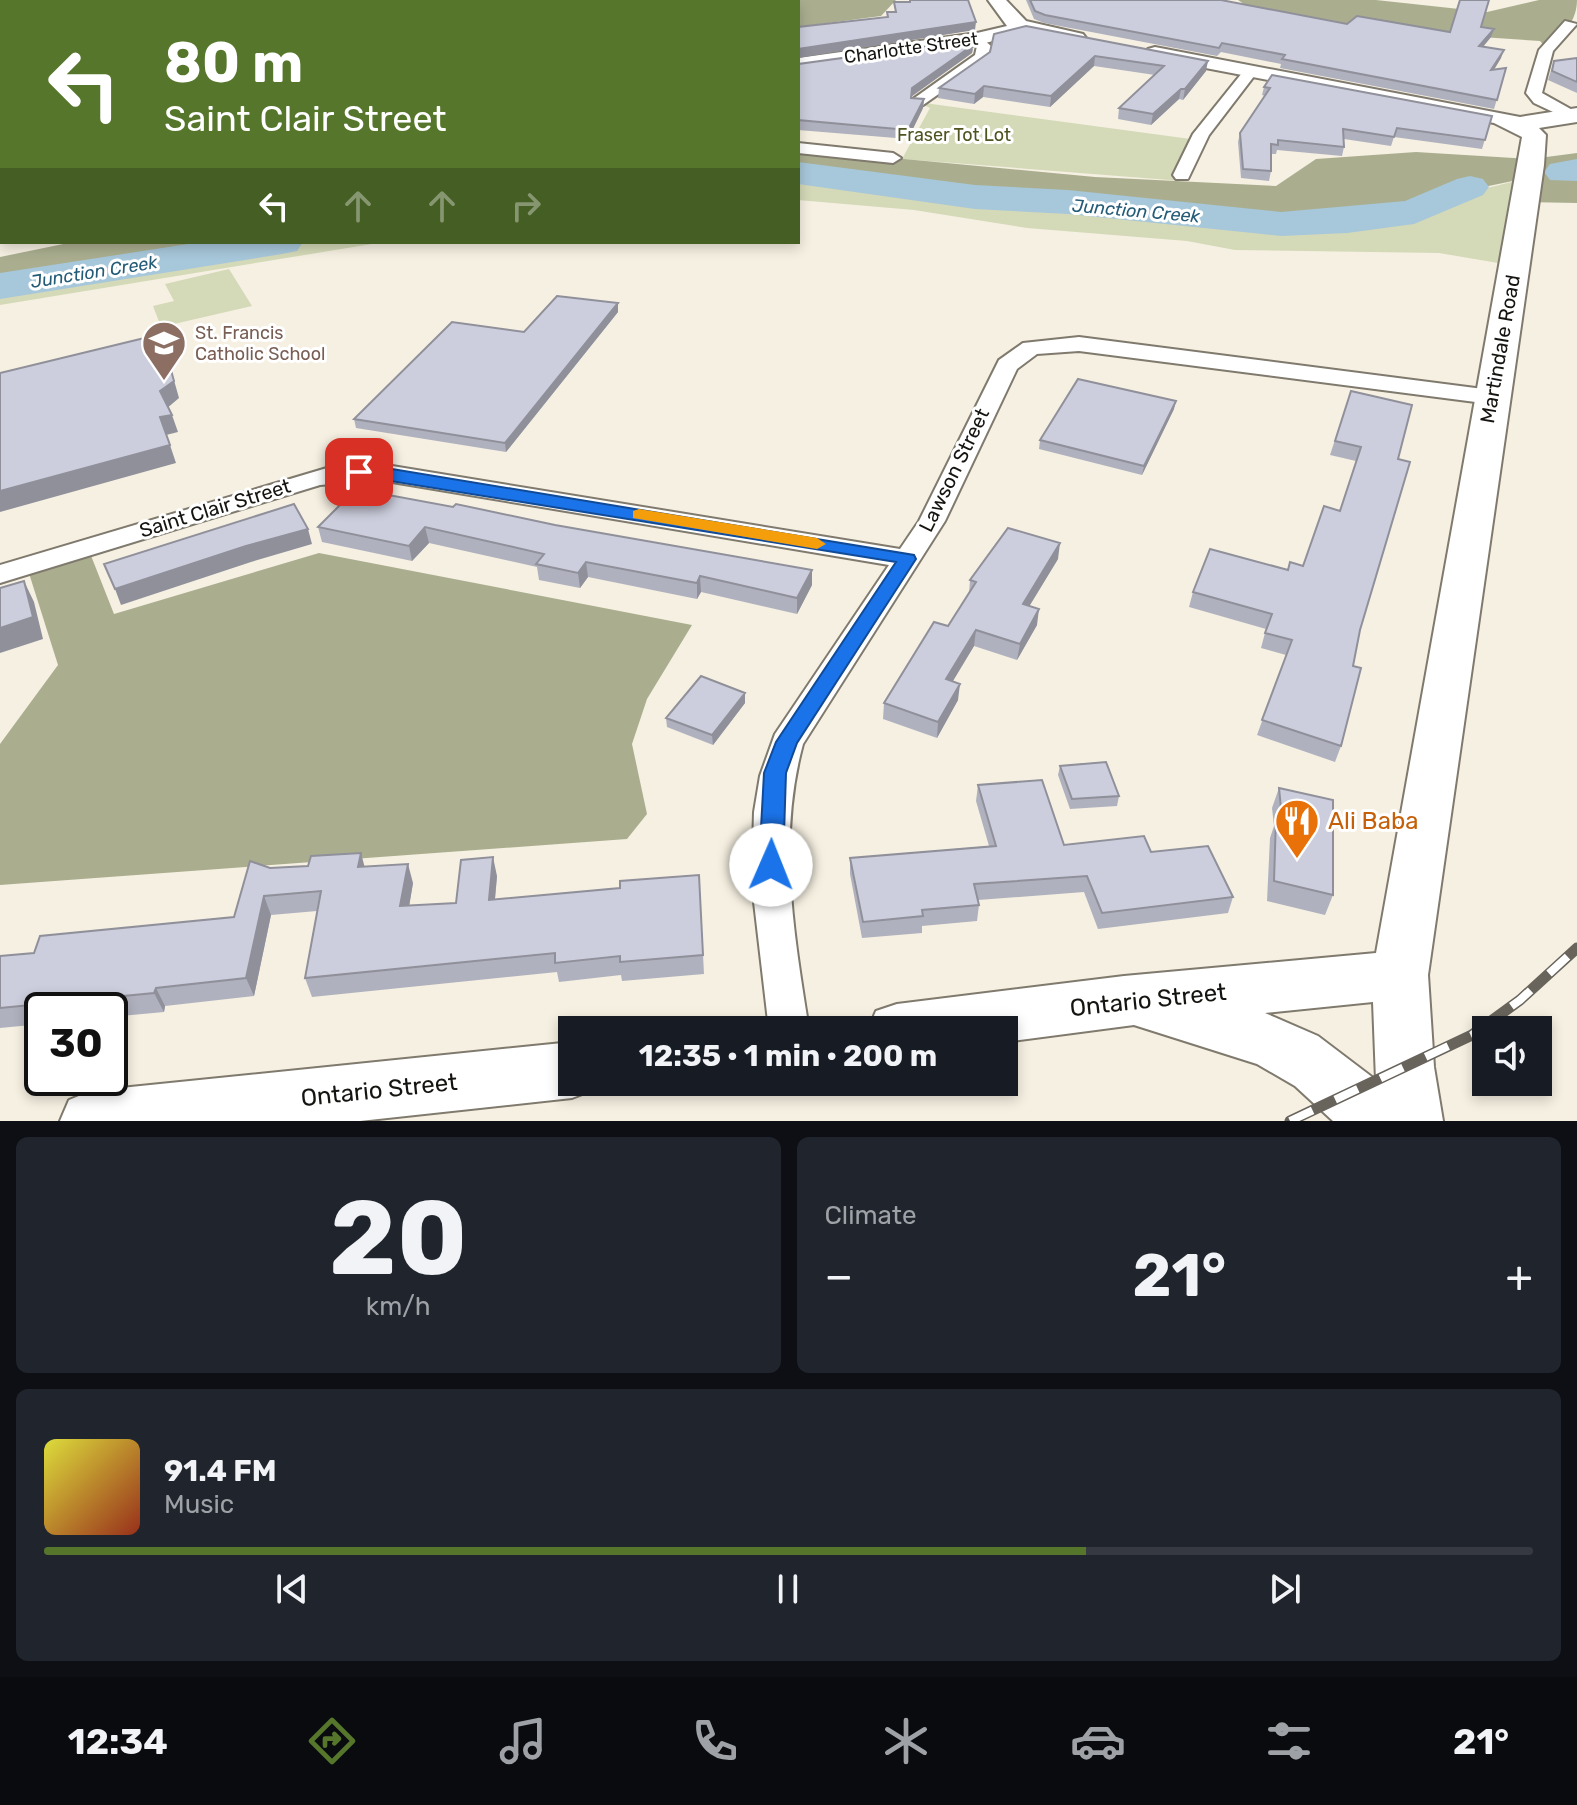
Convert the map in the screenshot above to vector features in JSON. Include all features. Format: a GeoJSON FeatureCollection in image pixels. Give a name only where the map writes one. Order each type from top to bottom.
{"type":"FeatureCollection","features":[{"type":"Feature","properties":{"kind":"street"},"geometry":{"type":"LineString","coordinates":[[997,0],[1006,18],[1024,27],[1095,42]]}},
{"type":"Feature","properties":{"kind":"street"},"geometry":{"type":"LineString","coordinates":[[1570,24],[1546,50],[1534,93],[1539,100],[1573,115]]}},
{"type":"Feature","properties":{"kind":"street","name":"Charlotte Street"},"geometry":{"type":"LineString","coordinates":[[800,64],[978,39],[1024,27]]}},
{"type":"Feature","properties":{"kind":"street"},"geometry":{"type":"LineString","coordinates":[[918,102],[982,57],[984,46],[978,39]]}},
{"type":"Feature","properties":{"kind":"street"},"geometry":{"type":"LineString","coordinates":[[1136,49],[1518,124],[1573,115]]}},
{"type":"Feature","properties":{"kind":"street"},"geometry":{"type":"LineString","coordinates":[[1182,175],[1201,134],[1251,71]]}},
{"type":"Feature","properties":{"kind":"street","name":"Martindale Road"},"geometry":{"type":"LineString","coordinates":[[1412,1121],[1404,1067],[1400,975],[1491,397],[1535,142],[1530,130],[1518,124]]}},
{"type":"Feature","properties":{"kind":"street"},"geometry":{"type":"LineString","coordinates":[[800,148],[893,158]]}},
{"type":"Feature","properties":{"kind":"street","name":"Lawson Street"},"geometry":{"type":"LineString","coordinates":[[787,1016],[771,865],[775,773],[787,742],[907,559],[954,478],[997,379],[1007,365],[1031,348],[1079,344],[1491,397]]}},
{"type":"Feature","properties":{"kind":"street","name":"Saint Clair Street"},"geometry":{"type":"LineString","coordinates":[[0,574],[312,479],[359,472],[395,474],[907,559]]}},
{"type":"Feature","properties":{"kind":"street","name":"Ontario Street"},"geometry":{"type":"LineString","coordinates":[[1007,1016],[1124,1001],[1400,975]]}},
{"type":"Feature","properties":{"kind":"street"},"geometry":{"type":"LineString","coordinates":[[1124,1001],[1245,1030],[1284,1047],[1318,1068],[1375,1121]]}},
{"type":"Feature","properties":{"kind":"street","name":"Ontario Street"},"geometry":{"type":"LineString","coordinates":[[91,1121],[558,1071]]}},
{"type":"Feature","properties":{"kind":"green space"},"geometry":{"type":"Polygon","coordinates":[[[800,0],[896,0],[881,16],[800,27],[800,0]]]}},
{"type":"Feature","properties":{"kind":"green space"},"geometry":{"type":"Polygon","coordinates":[[[1238,0],[1376,0],[1487,12],[1539,0],[1577,0],[1572,21],[1548,50],[1540,41],[1451,35],[1363,22],[1337,24],[1253,10],[1238,0]]]}},
{"type":"Feature","properties":{"kind":"green space","name":"Fraser Tot Lot"},"geometry":{"type":"Polygon","coordinates":[[[917,102],[1198,140],[1182,181],[902,159],[930,108],[917,102]]]}},
{"type":"Feature","properties":{"kind":"green space"},"geometry":{"type":"Polygon","coordinates":[[[800,149],[1095,177],[1276,186],[1316,159],[1416,152],[1531,159],[1577,153],[1577,203],[1524,202],[1527,178],[1479,188],[1415,213],[1347,222],[1281,225],[1068,203],[975,198],[800,173],[800,149]]]}},
{"type":"Feature","properties":{"kind":"green space"},"geometry":{"type":"Polygon","coordinates":[[[800,173],[975,198],[1068,203],[1281,225],[1347,222],[1528,178],[1510,265],[1439,253],[1235,250],[1187,241],[1027,228],[914,210],[800,200],[800,173]]]}},
{"type":"Feature","properties":{"kind":"green space"},"geometry":{"type":"Polygon","coordinates":[[[63,244],[272,244],[0,287],[0,257],[63,244]]]}},
{"type":"Feature","properties":{"kind":"green space"},"geometry":{"type":"Polygon","coordinates":[[[272,244],[372,244],[0,305],[0,287],[272,244]]]}},
{"type":"Feature","properties":{"kind":"green space"},"geometry":{"type":"Polygon","coordinates":[[[229,269],[252,306],[161,327],[153,306],[174,301],[165,284],[229,269]]]}},
{"type":"Feature","properties":{"kind":"green space"},"geometry":{"type":"Polygon","coordinates":[[[88,548],[114,614],[319,553],[692,625],[647,699],[632,744],[647,814],[627,839],[0,885],[0,744],[58,665],[27,567],[88,548]]]}},
{"type":"Feature","properties":{"kind":"building"},"geometry":{"type":"Polygon","coordinates":[[[968,0],[976,22],[800,49],[800,27],[888,17],[887,12],[896,12],[894,2],[968,0]]]}},
{"type":"Feature","properties":{"kind":"building"},"geometry":{"type":"Polygon","coordinates":[[[1030,0],[1221,0],[1347,24],[1357,16],[1450,32],[1460,0],[1489,0],[1481,27],[1494,29],[1479,46],[1504,50],[1491,70],[1506,68],[1497,100],[1282,59],[1285,55],[1222,43],[1219,48],[1045,15],[1035,11],[1030,0]]]}},
{"type":"Feature","properties":{"kind":"building"},"geometry":{"type":"Polygon","coordinates":[[[1026,26],[1208,61],[1185,89],[1181,89],[1153,114],[1119,108],[1164,66],[1095,56],[1051,96],[984,86],[975,94],[939,88],[990,52],[994,34],[1026,26]]]}},
{"type":"Feature","properties":{"kind":"building"},"geometry":{"type":"Polygon","coordinates":[[[974,40],[973,45],[912,88],[911,98],[924,99],[908,130],[800,120],[800,64],[974,40]]]}},
{"type":"Feature","properties":{"kind":"building"},"geometry":{"type":"Polygon","coordinates":[[[1577,58],[1577,82],[1552,71],[1554,61],[1577,58]]]}},
{"type":"Feature","properties":{"kind":"building"},"geometry":{"type":"Polygon","coordinates":[[[1272,75],[1492,116],[1485,140],[1397,128],[1394,137],[1343,129],[1344,147],[1278,140],[1278,145],[1271,144],[1271,171],[1243,169],[1240,133],[1270,88],[1264,87],[1272,75]]]}},
{"type":"Feature","properties":{"kind":"building"},"geometry":{"type":"Polygon","coordinates":[[[557,296],[618,303],[505,443],[354,419],[452,322],[524,332],[557,296]]]}},
{"type":"Feature","properties":{"kind":"building"},"geometry":{"type":"Polygon","coordinates":[[[161,334],[174,381],[160,391],[172,415],[160,417],[170,445],[0,491],[0,373],[161,334]]]}},
{"type":"Feature","properties":{"kind":"building"},"geometry":{"type":"Polygon","coordinates":[[[1078,379],[1176,401],[1144,466],[1040,440],[1078,379]]]}},
{"type":"Feature","properties":{"kind":"building"},"geometry":{"type":"Polygon","coordinates":[[[1351,391],[1412,405],[1398,459],[1410,462],[1360,630],[1353,666],[1361,668],[1341,746],[1262,720],[1292,640],[1265,633],[1272,614],[1193,592],[1210,549],[1288,570],[1290,562],[1303,566],[1324,506],[1340,511],[1361,447],[1335,441],[1351,391]]]}},
{"type":"Feature","properties":{"kind":"building"},"geometry":{"type":"Polygon","coordinates":[[[356,489],[453,507],[456,504],[555,525],[812,570],[797,598],[700,576],[697,583],[586,562],[578,573],[536,564],[544,554],[425,527],[409,546],[318,527],[356,489]]]}},
{"type":"Feature","properties":{"kind":"building"},"geometry":{"type":"Polygon","coordinates":[[[294,504],[308,529],[115,589],[104,564],[294,504]]]}},
{"type":"Feature","properties":{"kind":"building"},"geometry":{"type":"Polygon","coordinates":[[[1008,528],[1060,543],[1023,604],[1039,609],[1020,644],[976,630],[946,679],[960,684],[938,722],[884,703],[934,622],[948,626],[976,582],[970,580],[1008,528]]]}},
{"type":"Feature","properties":{"kind":"building"},"geometry":{"type":"Polygon","coordinates":[[[24,581],[33,617],[0,628],[0,588],[24,581]]]}},
{"type":"Feature","properties":{"kind":"building"},"geometry":{"type":"Polygon","coordinates":[[[701,676],[745,693],[712,735],[666,718],[701,676]]]}},
{"type":"Feature","properties":{"kind":"building"},"geometry":{"type":"Polygon","coordinates":[[[1106,762],[1119,796],[1072,799],[1060,766],[1106,762]]]}},
{"type":"Feature","properties":{"kind":"building"},"geometry":{"type":"Polygon","coordinates":[[[1042,780],[1064,845],[1144,836],[1151,852],[1208,846],[1233,897],[1102,913],[1087,876],[974,884],[979,905],[922,910],[923,916],[863,922],[850,858],[996,846],[978,785],[1042,780]]]}},
{"type":"Feature","properties":{"kind":"building","name":"Ali Baba"},"geometry":{"type":"Polygon","coordinates":[[[1279,788],[1333,800],[1333,895],[1274,881],[1276,818],[1282,818],[1279,788]]]}},
{"type":"Feature","properties":{"kind":"building"},"geometry":{"type":"Polygon","coordinates":[[[361,853],[358,867],[408,864],[400,906],[456,903],[461,860],[493,857],[489,900],[620,888],[620,881],[699,875],[703,955],[620,962],[620,956],[555,963],[555,953],[305,978],[321,891],[264,896],[246,978],[156,988],[154,993],[128,996],[128,992],[24,992],[24,1006],[0,1008],[0,956],[34,953],[40,936],[234,917],[250,861],[270,868],[308,866],[311,856],[361,853]]]}},
{"type":"Feature","properties":{"kind":"waterway","name":"Junction Creek"},"geometry":{"type":"LineString","coordinates":[[1563,172],[1577,170]]}},
{"type":"Feature","properties":{"kind":"waterway","name":"Junction Creek"},"geometry":{"type":"LineString","coordinates":[[800,173],[975,197],[1068,202],[1281,224],[1347,221],[1414,212],[1470,187]]}},
{"type":"Feature","properties":{"kind":"waterway","name":"Junction Creek"},"geometry":{"type":"LineString","coordinates":[[0,286],[269,244]]}},
{"type":"Feature","properties":{"kind":"railway"},"geometry":{"type":"LineString","coordinates":[[1290,1121],[1472,1035],[1520,1000],[1577,948]]}},
{"type":"Feature","properties":{"kind":"slow traffic"},"geometry":{"type":"LineString","coordinates":[[639,514],[817,544]]}},
{"type":"Feature","properties":{"kind":"place","name":"St. Francis Catholic School"},"geometry":{"type":"Point","coordinates":[164,382]}},
{"type":"Feature","properties":{"kind":"place","name":"Ali Baba"},"geometry":{"type":"Point","coordinates":[1297,860]}},
{"type":"Feature","properties":{"kind":"route"},"geometry":{"type":"LineString","coordinates":[[359,472],[380,472],[907,559],[787,742],[775,773],[771,865]]}}]}
